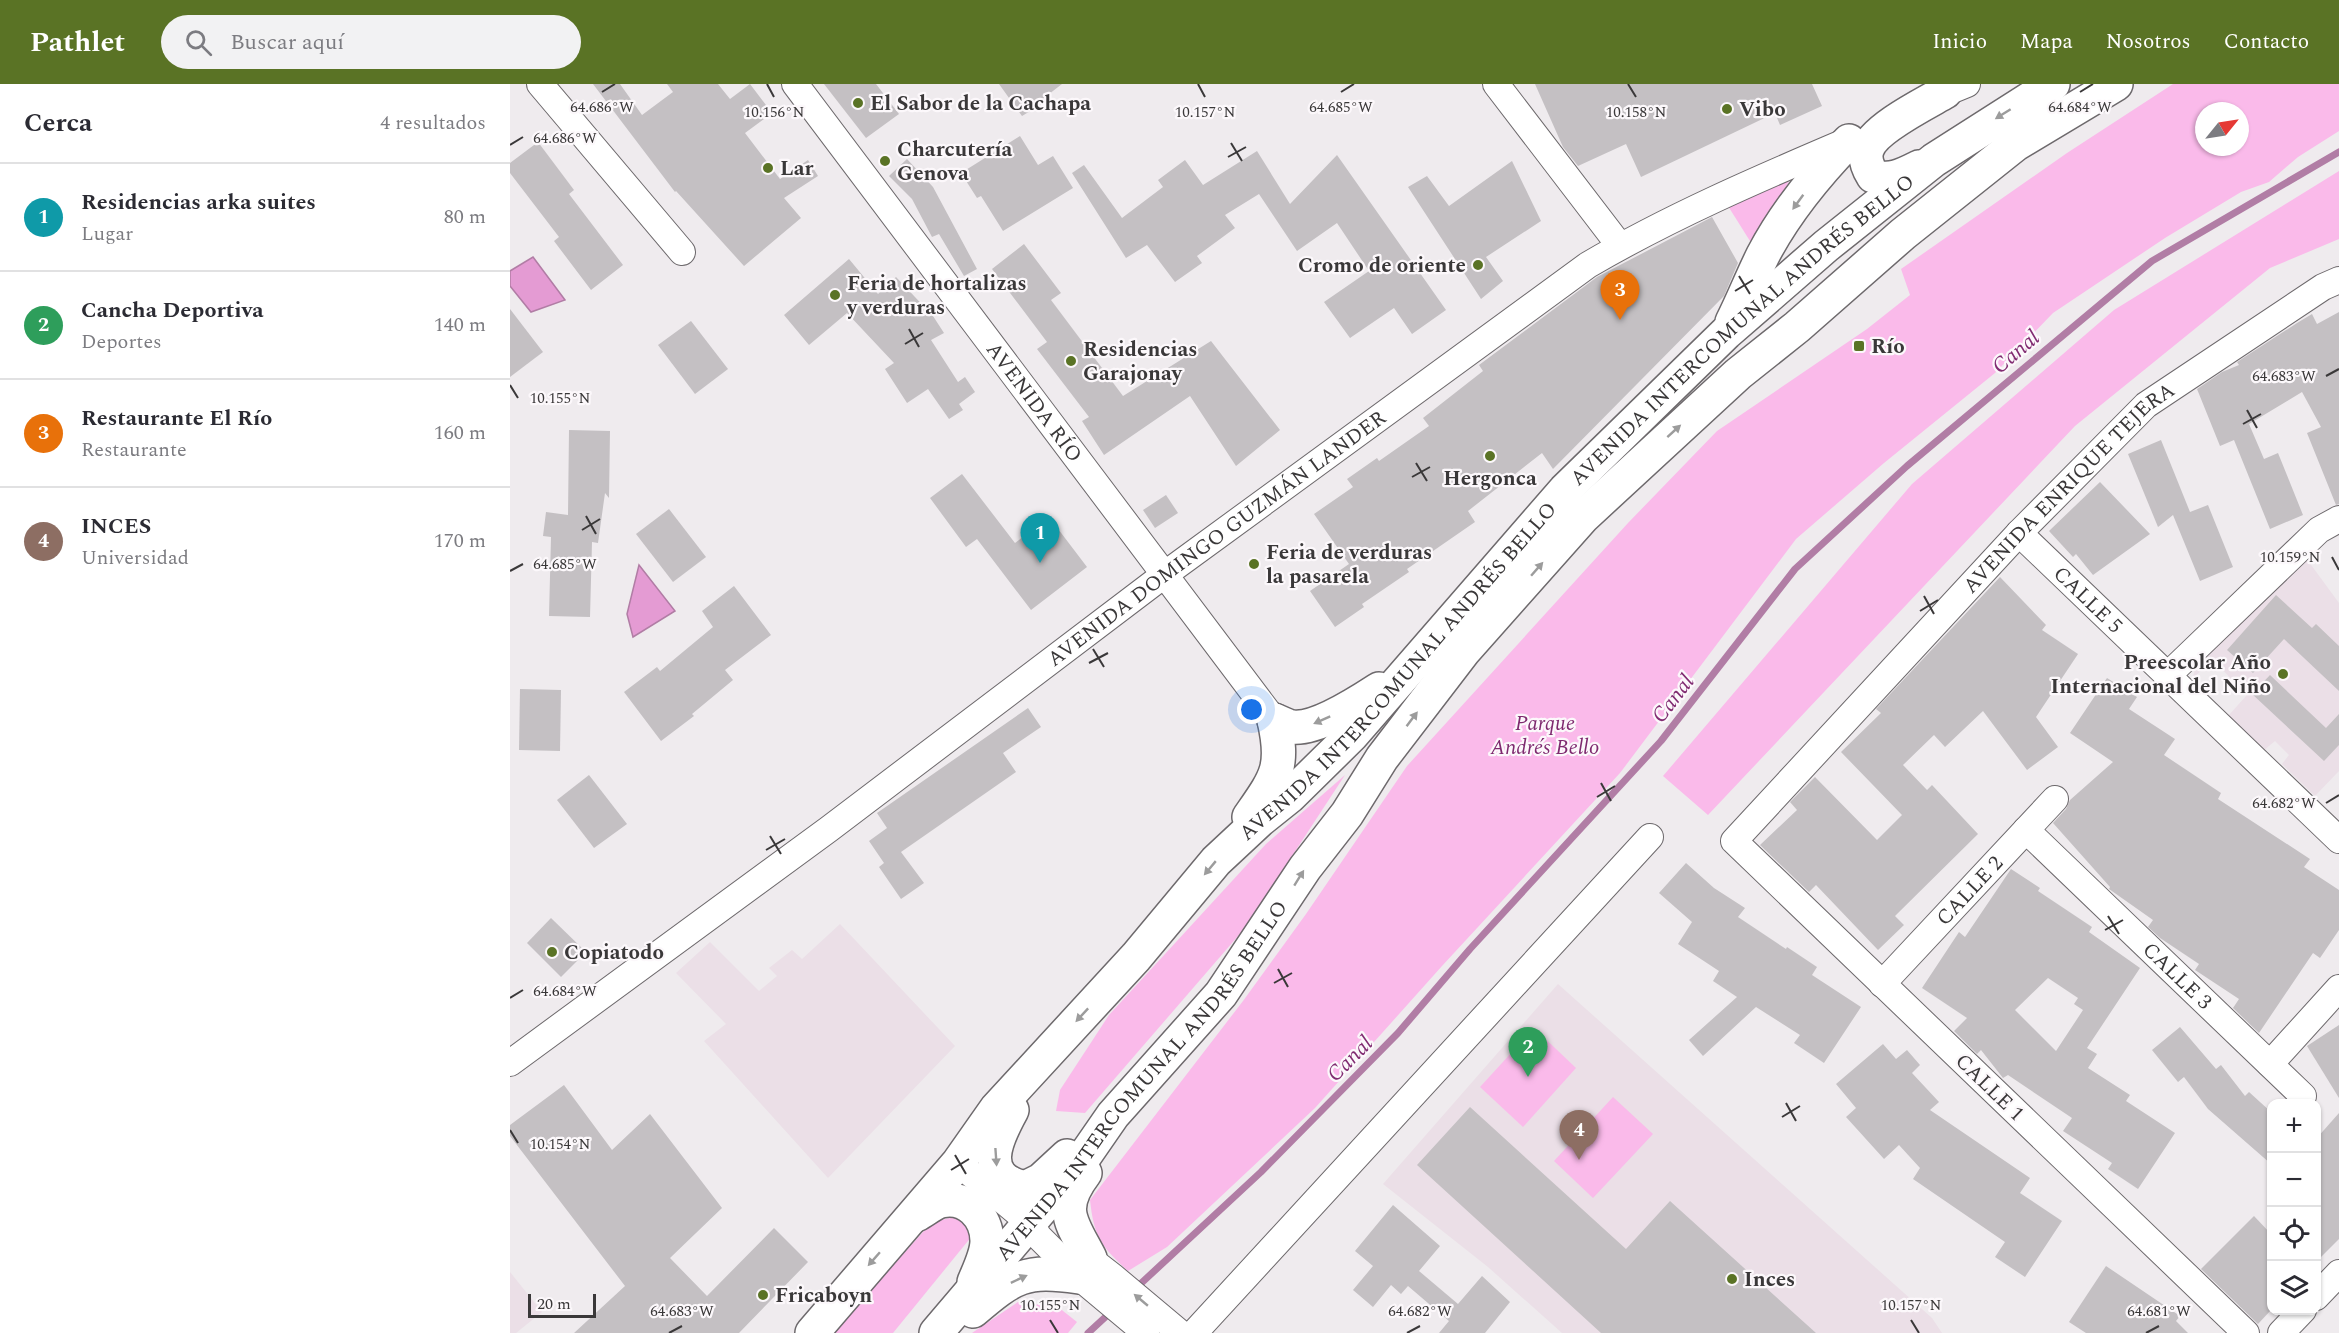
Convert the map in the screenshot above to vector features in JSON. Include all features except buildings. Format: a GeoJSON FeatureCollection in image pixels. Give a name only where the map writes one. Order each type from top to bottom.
{"type":"FeatureCollection","features":[{"type":"Feature","properties":{"kind":"main road","name":"AVENIDA INTERCOMUNAL ANDRÉS BELLO"},"geometry":{"type":"LineString","coordinates":[[812,1333],[958,1163],[996,1109],[1136,957],[1216,861],[1290,796],[1352,735],[1565,490],[1726,333],[1819,252],[1934,160],[2053,84]]}},
{"type":"Feature","properties":{"kind":"main road","name":"AVENIDA INTERCOMUNAL ANDRÉS BELLO"},"geometry":{"type":"LineString","coordinates":[[936,1333],[1077,1167],[1113,1115],[1221,994],[1305,868],[1347,814],[1382,758],[1464,651],[1583,517],[1738,374],[1797,327],[1903,234],[2016,144],[2116,84]]}},
{"type":"Feature","properties":{"kind":"main road"},"geometry":{"type":"LineString","coordinates":[[1934,160],[1896,178],[1883,180],[1873,176],[1867,166],[1866,156],[1868,147],[1876,136],[1956,88]]}},
{"type":"Feature","properties":{"kind":"main road"},"geometry":{"type":"LineString","coordinates":[[1726,333],[1763,254],[1819,172],[1848,141]]}},
{"type":"Feature","properties":{"kind":"main road"},"geometry":{"type":"LineString","coordinates":[[1274,720],[1292,727],[1310,725],[1359,702],[1408,669]]}},
{"type":"Feature","properties":{"kind":"main road"},"geometry":{"type":"LineString","coordinates":[[1241,837],[1246,821],[1277,772],[1280,753],[1274,720]]}},
{"type":"Feature","properties":{"kind":"main road"},"geometry":{"type":"LineString","coordinates":[[1050,1050],[1016,1105],[996,1144],[994,1159],[999,1175],[1010,1185],[1025,1188],[1041,1180],[1113,1115]]}},
{"type":"Feature","properties":{"kind":"main road"},"geometry":{"type":"LineString","coordinates":[[936,1333],[951,1330],[1017,1278],[1033,1273],[1095,1276],[1069,1220],[1069,1205],[1077,1184],[1110,1135],[1113,1115]]}},
{"type":"Feature","properties":{"kind":"main road"},"geometry":{"type":"LineString","coordinates":[[906,1222],[939,1201],[956,1200],[974,1209],[986,1224],[987,1244],[969,1295]]}},
{"type":"Feature","properties":{"kind":"street"},"geometry":{"type":"LineString","coordinates":[[540,84],[682,252]]}},
{"type":"Feature","properties":{"kind":"street","name":"AVENIDA RÍO"},"geometry":{"type":"LineString","coordinates":[[795,84],[1274,720]]}},
{"type":"Feature","properties":{"kind":"street"},"geometry":{"type":"LineString","coordinates":[[1496,84],[1620,246]]}},
{"type":"Feature","properties":{"kind":"street","name":"AVENIDA DOMINGO GUZMÁN LANDER"},"geometry":{"type":"LineString","coordinates":[[510,1062],[829,829],[1164,575],[1588,265],[1620,246],[1755,180],[1848,141],[1956,88]]}},
{"type":"Feature","properties":{"kind":"street","name":"AVENIDA ENRIQUE TEJERA"},"geometry":{"type":"LineString","coordinates":[[1734,841],[2019,533],[2146,405],[2323,287],[2339,280]]}},
{"type":"Feature","properties":{"kind":"street"},"geometry":{"type":"LineString","coordinates":[[2167,676],[2319,530],[2339,519]]}},
{"type":"Feature","properties":{"kind":"street","name":"CALLE 5"},"geometry":{"type":"LineString","coordinates":[[2019,533],[2339,840]]}},
{"type":"Feature","properties":{"kind":"street","name":"CALLE 2"},"geometry":{"type":"LineString","coordinates":[[1882,984],[2055,799]]}},
{"type":"Feature","properties":{"kind":"street","name":"CALLE 3"},"geometry":{"type":"LineString","coordinates":[[2026,830],[2303,1096]]}},
{"type":"Feature","properties":{"kind":"street"},"geometry":{"type":"LineString","coordinates":[[1194,1333],[1650,837]]}},
{"type":"Feature","properties":{"kind":"street","name":"CALLE 1"},"geometry":{"type":"LineString","coordinates":[[1734,841],[2246,1333]]}},
{"type":"Feature","properties":{"kind":"street"},"geometry":{"type":"LineString","coordinates":[[2270,1064],[2339,988]]}},
{"type":"Feature","properties":{"kind":"street"},"geometry":{"type":"LineString","coordinates":[[958,1163],[1030,1223],[1048,1229],[1095,1276],[1146,1333]]}},
{"type":"Feature","properties":{"kind":"street"},"geometry":{"type":"LineString","coordinates":[[2321,1292],[2339,1273]]}},
{"type":"Feature","properties":{"kind":"street"},"geometry":{"type":"LineString","coordinates":[[1095,1276],[1175,1329]]}},
{"type":"Feature","properties":{"kind":"street"},"geometry":{"type":"LineString","coordinates":[[2281,1333],[2299,1315]]}},
{"type":"Feature","properties":{"kind":"shaded area"},"geometry":{"type":"Polygon","coordinates":[[[533,257],[565,300],[531,312],[510,286],[510,271],[533,257]]]}},
{"type":"Feature","properties":{"kind":"shaded area","name":"Preescolar Año Internacional del Niño"},"geometry":{"type":"Polygon","coordinates":[[[2306,558],[2339,603],[2339,771],[2315,796],[2282,764],[2289,755],[2275,741],[2263,751],[2228,716],[2247,695],[2213,660],[2192,679],[2200,655],[2306,558]]]}},
{"type":"Feature","properties":{"kind":"shaded area"},"geometry":{"type":"Polygon","coordinates":[[[639,565],[675,611],[633,637],[627,614],[639,565]]]}},
{"type":"Feature","properties":{"kind":"shaded area"},"geometry":{"type":"Polygon","coordinates":[[[840,924],[955,1046],[828,1178],[704,1041],[726,1024],[676,973],[710,942],[759,991],[777,976],[769,968],[792,950],[802,959],[840,924]]]}},
{"type":"Feature","properties":{"kind":"shaded area","name":"Inces"},"geometry":{"type":"Polygon","coordinates":[[[1558,984],[1932,1318],[1942,1333],[1562,1333],[1488,1267],[1383,1184],[1558,984]]]}},
{"type":"Feature","properties":{"kind":"shaded area"},"geometry":{"type":"Polygon","coordinates":[[[510,1272],[542,1312],[516,1333],[510,1333],[510,1272]]]}},
{"type":"Feature","properties":{"kind":"green space","name":"Parque Andrés Bello"},"geometry":{"type":"Polygon","coordinates":[[[2173,84],[2339,84],[2339,131],[2298,157],[2269,182],[2241,192],[2165,238],[2053,313],[1995,373],[1884,463],[1796,539],[1620,773],[1315,1108],[1167,1247],[1128,1271],[1111,1255],[1100,1240],[1090,1200],[1243,1001],[1306,914],[1407,766],[1628,523],[1717,431],[1867,329],[1910,295],[1901,269],[2067,153],[2173,84]]]}},
{"type":"Feature","properties":{"kind":"green space"},"geometry":{"type":"Polygon","coordinates":[[[2339,171],[2339,239],[2270,268],[2075,426],[1708,815],[1663,776],[1912,484],[2114,310],[2339,171]]]}},
{"type":"Feature","properties":{"kind":"green space"},"geometry":{"type":"Polygon","coordinates":[[[1790,179],[1755,249],[1728,206],[1790,179]]]}},
{"type":"Feature","properties":{"kind":"green space"},"geometry":{"type":"Polygon","coordinates":[[[1345,775],[1245,928],[1085,1113],[1056,1111],[1060,1090],[1109,1015],[1266,844],[1345,775]]]}},
{"type":"Feature","properties":{"kind":"green space"},"geometry":{"type":"Polygon","coordinates":[[[1534,1028],[1576,1068],[1523,1127],[1480,1087],[1534,1028]]]}},
{"type":"Feature","properties":{"kind":"green space"},"geometry":{"type":"Polygon","coordinates":[[[1613,1097],[1653,1134],[1593,1198],[1554,1161],[1613,1097]]]}},
{"type":"Feature","properties":{"kind":"green space"},"geometry":{"type":"Polygon","coordinates":[[[963,1215],[972,1236],[893,1333],[832,1333],[932,1222],[963,1215]]]}},
{"type":"Feature","properties":{"kind":"green space"},"geometry":{"type":"Polygon","coordinates":[[[1018,1302],[1058,1307],[1077,1322],[1068,1333],[972,1333],[1018,1302]]]}},
{"type":"Feature","properties":{"kind":"waterway","name":"Canal"},"geometry":{"type":"LineString","coordinates":[[1136,1288],[1261,1172],[1398,1033],[1470,949],[1661,741],[1795,569],[1907,466],[2152,261],[2339,152]]}},
{"type":"Feature","properties":{"kind":"waterway","name":"Canal"},"geometry":{"type":"LineString","coordinates":[[1088,1333],[1113,1310]]}},
{"type":"Feature","properties":{"kind":"place","name":"El Sabor de la Cachapa"},"geometry":{"type":"Point","coordinates":[858,103]}},
{"type":"Feature","properties":{"kind":"place","name":"Vibo"},"geometry":{"type":"Point","coordinates":[1727,109]}},
{"type":"Feature","properties":{"kind":"place","name":"Charcutería Genova"},"geometry":{"type":"Point","coordinates":[885,161]}},
{"type":"Feature","properties":{"kind":"place","name":"Lar"},"geometry":{"type":"Point","coordinates":[768,168]}},
{"type":"Feature","properties":{"kind":"place","name":"Cromo de oriente"},"geometry":{"type":"Point","coordinates":[1478,265]}},
{"type":"Feature","properties":{"kind":"place","name":"Feria de hortalizas y verduras"},"geometry":{"type":"Point","coordinates":[835,295]}},
{"type":"Feature","properties":{"kind":"place","name":"Restaurante El Río"},"geometry":{"type":"Point","coordinates":[1620,320]}},
{"type":"Feature","properties":{"kind":"place","name":"Río"},"geometry":{"type":"Point","coordinates":[1859,346]}},
{"type":"Feature","properties":{"kind":"place","name":"Residencias Garajonay"},"geometry":{"type":"Point","coordinates":[1071,361]}},
{"type":"Feature","properties":{"kind":"place","name":"Hergonca"},"geometry":{"type":"Point","coordinates":[1490,456]}},
{"type":"Feature","properties":{"kind":"place","name":"Residencias arka suites"},"geometry":{"type":"Point","coordinates":[1040,563]}},
{"type":"Feature","properties":{"kind":"place","name":"Feria de verduras la pasarela"},"geometry":{"type":"Point","coordinates":[1254,564]}},
{"type":"Feature","properties":{"kind":"place","name":"Preescolar Año Internacional del Niño"},"geometry":{"type":"Point","coordinates":[2283,674]}},
{"type":"Feature","properties":{"kind":"place","name":"Copiatodo"},"geometry":{"type":"Point","coordinates":[552,952]}},
{"type":"Feature","properties":{"kind":"place","name":"Cancha Deportiva"},"geometry":{"type":"Point","coordinates":[1528,1077]}},
{"type":"Feature","properties":{"kind":"place","name":"INCES"},"geometry":{"type":"Point","coordinates":[1579,1160]}},
{"type":"Feature","properties":{"kind":"place","name":"Inces"},"geometry":{"type":"Point","coordinates":[1732,1279]}},
{"type":"Feature","properties":{"kind":"place","name":"Fricaboyn"},"geometry":{"type":"Point","coordinates":[763,1295]}}]}
